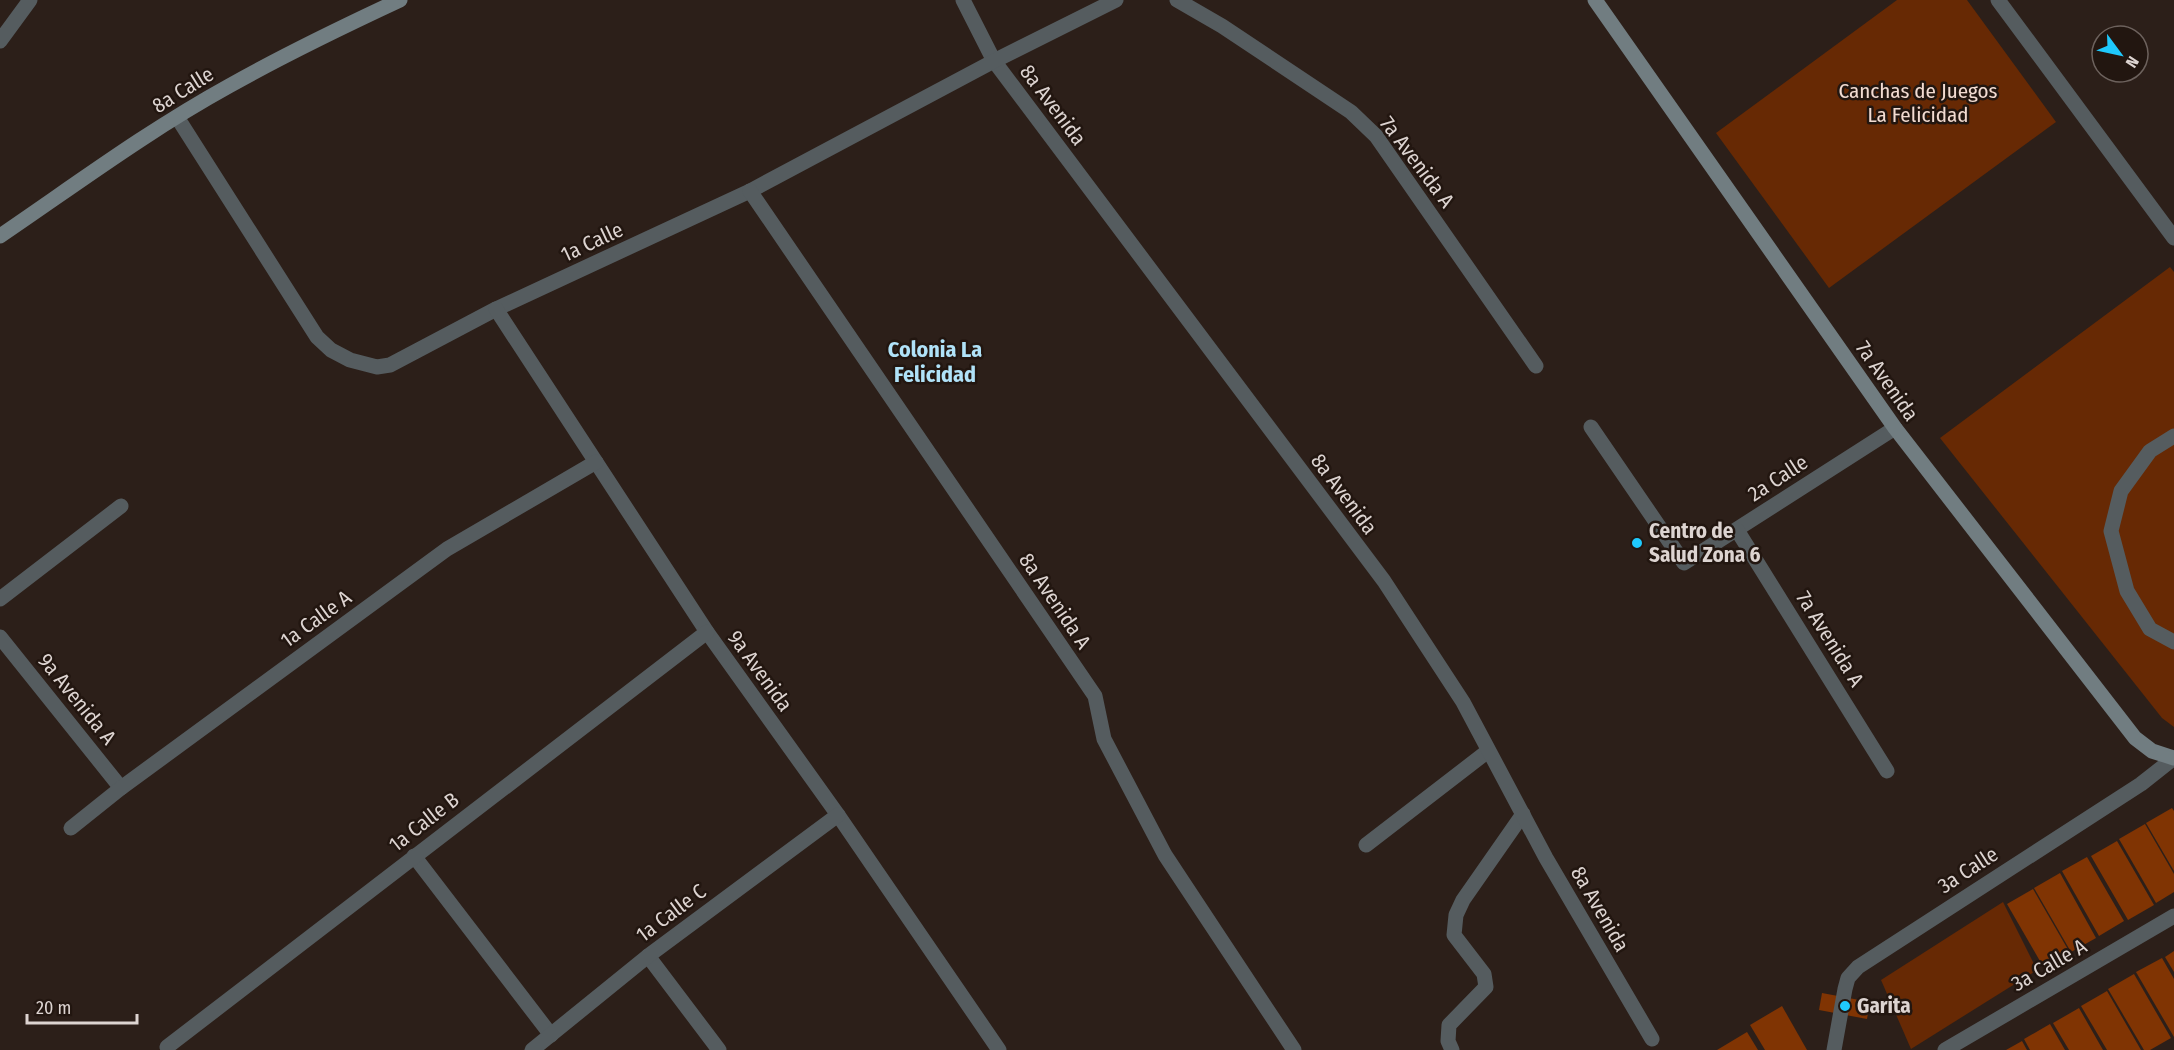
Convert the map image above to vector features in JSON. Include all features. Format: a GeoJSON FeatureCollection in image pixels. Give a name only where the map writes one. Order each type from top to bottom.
{"type":"FeatureCollection","features":[{"type":"Feature","properties":{"kind":"main road","name":"8a Calle"},"geometry":{"type":"LineString","coordinates":[[0,236],[177,117],[227,87],[308,43],[400,0]]}},
{"type":"Feature","properties":{"kind":"main road","name":"7a Avenida"},"geometry":{"type":"LineString","coordinates":[[1595,0],[1894,428],[2135,738],[2152,751],[2174,758]]}},
{"type":"Feature","properties":{"kind":"street"},"geometry":{"type":"LineString","coordinates":[[0,41],[30,0]]}},
{"type":"Feature","properties":{"kind":"street","name":"8a Avenida"},"geometry":{"type":"LineString","coordinates":[[963,0],[994,61],[1384,582],[1463,702],[1546,858],[1652,1039]]}},
{"type":"Feature","properties":{"kind":"street","name":"1a Calle"},"geometry":{"type":"LineString","coordinates":[[177,117],[317,338],[340,356],[360,364],[376,367],[390,365],[496,309],[750,191],[994,61],[1116,0]]}},
{"type":"Feature","properties":{"kind":"street","name":"7a Avenida A"},"geometry":{"type":"LineString","coordinates":[[1177,0],[1222,26],[1351,112],[1376,135],[1536,366]]}},
{"type":"Feature","properties":{"kind":"street"},"geometry":{"type":"LineString","coordinates":[[1998,0],[2174,238]]}},
{"type":"Feature","properties":{"kind":"street","name":"8a Avenida A"},"geometry":{"type":"LineString","coordinates":[[750,191],[1097,698],[1104,739],[1165,855],[1294,1050]]}},
{"type":"Feature","properties":{"kind":"street","name":"9a Avenida"},"geometry":{"type":"LineString","coordinates":[[496,309],[707,632],[838,815],[999,1050]]}},
{"type":"Feature","properties":{"kind":"street","name":"2a Calle"},"geometry":{"type":"LineString","coordinates":[[1591,427],[1684,563],[1894,428]]}},
{"type":"Feature","properties":{"kind":"street"},"geometry":{"type":"LineString","coordinates":[[2174,436],[2151,451],[2121,491],[2111,531],[2127,591],[2150,629],[2174,642]]}},
{"type":"Feature","properties":{"kind":"street","name":"1a Calle A"},"geometry":{"type":"LineString","coordinates":[[71,828],[121,788],[447,549],[596,462]]}},
{"type":"Feature","properties":{"kind":"street"},"geometry":{"type":"LineString","coordinates":[[0,599],[120,506]]}},
{"type":"Feature","properties":{"kind":"street","name":"7a Avenida A"},"geometry":{"type":"LineString","coordinates":[[1737,530],[1887,771]]}},
{"type":"Feature","properties":{"kind":"street","name":"1a Calle B"},"geometry":{"type":"LineString","coordinates":[[167,1047],[707,632]]}},
{"type":"Feature","properties":{"kind":"street","name":"9a Avenida A"},"geometry":{"type":"LineString","coordinates":[[0,637],[121,788]]}},
{"type":"Feature","properties":{"kind":"street"},"geometry":{"type":"LineString","coordinates":[[1366,845],[1488,751]]}},
{"type":"Feature","properties":{"kind":"street","name":"3a Calle"},"geometry":{"type":"LineString","coordinates":[[1834,1050],[1848,978],[1858,967],[2140,784],[2174,758]]}},
{"type":"Feature","properties":{"kind":"street"},"geometry":{"type":"LineString","coordinates":[[1452,1050],[1448,1041],[1449,1026],[1486,987],[1484,974],[1454,935],[1456,915],[1463,900],[1523,814]]}},
{"type":"Feature","properties":{"kind":"street","name":"1a Calle C"},"geometry":{"type":"LineString","coordinates":[[532,1050],[648,956],[838,815]]}},
{"type":"Feature","properties":{"kind":"street"},"geometry":{"type":"LineString","coordinates":[[414,856],[551,1035]]}},
{"type":"Feature","properties":{"kind":"street","name":"3a Calle A"},"geometry":{"type":"LineString","coordinates":[[1945,1050],[2174,916]]}},
{"type":"Feature","properties":{"kind":"street"},"geometry":{"type":"LineString","coordinates":[[648,956],[719,1050]]}},
{"type":"Feature","properties":{"kind":"green space","name":"Canchas de Juegos La Felicidad"},"geometry":{"type":"Polygon","coordinates":[[[1897,0],[1967,0],[2056,122],[1829,288],[1716,133],[1897,0]]]}},
{"type":"Feature","properties":{"kind":"green space"},"geometry":{"type":"Polygon","coordinates":[[[2170,267],[2174,272],[2174,727],[2162,718],[1940,438],[2170,267]]]}},
{"type":"Feature","properties":{"kind":"green space"},"geometry":{"type":"Polygon","coordinates":[[[2003,902],[2037,970],[1911,1049],[1881,980],[2003,902]]]}},
{"type":"Feature","properties":{"kind":"building"},"geometry":{"type":"Polygon","coordinates":[[[2172,808],[2174,811],[2174,871],[2146,823],[2172,808]]]}},
{"type":"Feature","properties":{"kind":"building"},"geometry":{"type":"Polygon","coordinates":[[[2145,824],[2174,874],[2174,892],[2156,903],[2119,839],[2145,824]]]}},
{"type":"Feature","properties":{"kind":"building"},"geometry":{"type":"Polygon","coordinates":[[[2117,841],[2154,905],[2128,920],[2091,856],[2117,841]]]}},
{"type":"Feature","properties":{"kind":"building"},"geometry":{"type":"Polygon","coordinates":[[[2087,857],[2124,921],[2099,936],[2062,871],[2087,857]]]}},
{"type":"Feature","properties":{"kind":"building"},"geometry":{"type":"Polygon","coordinates":[[[2060,873],[2096,938],[2071,952],[2034,888],[2060,873]]]}},
{"type":"Feature","properties":{"kind":"building"},"geometry":{"type":"Polygon","coordinates":[[[2033,889],[2070,953],[2044,968],[2007,904],[2033,889]]]}},
{"type":"Feature","properties":{"kind":"building"},"geometry":{"type":"Polygon","coordinates":[[[2174,951],[2174,972],[2165,957],[2174,951]]]}},
{"type":"Feature","properties":{"kind":"building"},"geometry":{"type":"Polygon","coordinates":[[[2162,958],[2174,979],[2174,1037],[2136,972],[2162,958]]]}},
{"type":"Feature","properties":{"kind":"building"},"geometry":{"type":"Polygon","coordinates":[[[2134,974],[2171,1038],[2150,1050],[2144,1050],[2108,989],[2134,974]]]}},
{"type":"Feature","properties":{"kind":"building"},"geometry":{"type":"Polygon","coordinates":[[[2107,991],[2141,1050],[2107,1050],[2081,1006],[2107,991]]]}},
{"type":"Feature","properties":{"kind":"building","name":"Garita"},"geometry":{"type":"Polygon","coordinates":[[[1822,993],[1870,1002],[1867,1019],[1819,1010],[1822,993]]]}},
{"type":"Feature","properties":{"kind":"building"},"geometry":{"type":"Polygon","coordinates":[[[1782,1006],[1807,1050],[1765,1050],[1750,1025],[1782,1006]]]}},
{"type":"Feature","properties":{"kind":"building"},"geometry":{"type":"Polygon","coordinates":[[[2079,1008],[2103,1050],[2069,1050],[2053,1023],[2079,1008]]]}},
{"type":"Feature","properties":{"kind":"building"},"geometry":{"type":"Polygon","coordinates":[[[2050,1024],[2065,1050],[2030,1050],[2024,1039],[2050,1024]]]}},
{"type":"Feature","properties":{"kind":"building"},"geometry":{"type":"Polygon","coordinates":[[[1747,1032],[1758,1050],[1717,1050],[1747,1032]]]}},
{"type":"Feature","properties":{"kind":"building"},"geometry":{"type":"Polygon","coordinates":[[[2022,1041],[2027,1050],[2006,1050],[2022,1041]]]}},
{"type":"Feature","properties":{"kind":"place","name":"Centro de Salud Zona 6"},"geometry":{"type":"Point","coordinates":[1637,543]}},
{"type":"Feature","properties":{"kind":"place","name":"Garita"},"geometry":{"type":"Point","coordinates":[1845,1006]}},
{"type":"Feature","properties":{"kind":"district","name":"Colonia La Felicidad"},"geometry":{"type":"Point","coordinates":[935,362]}}]}
